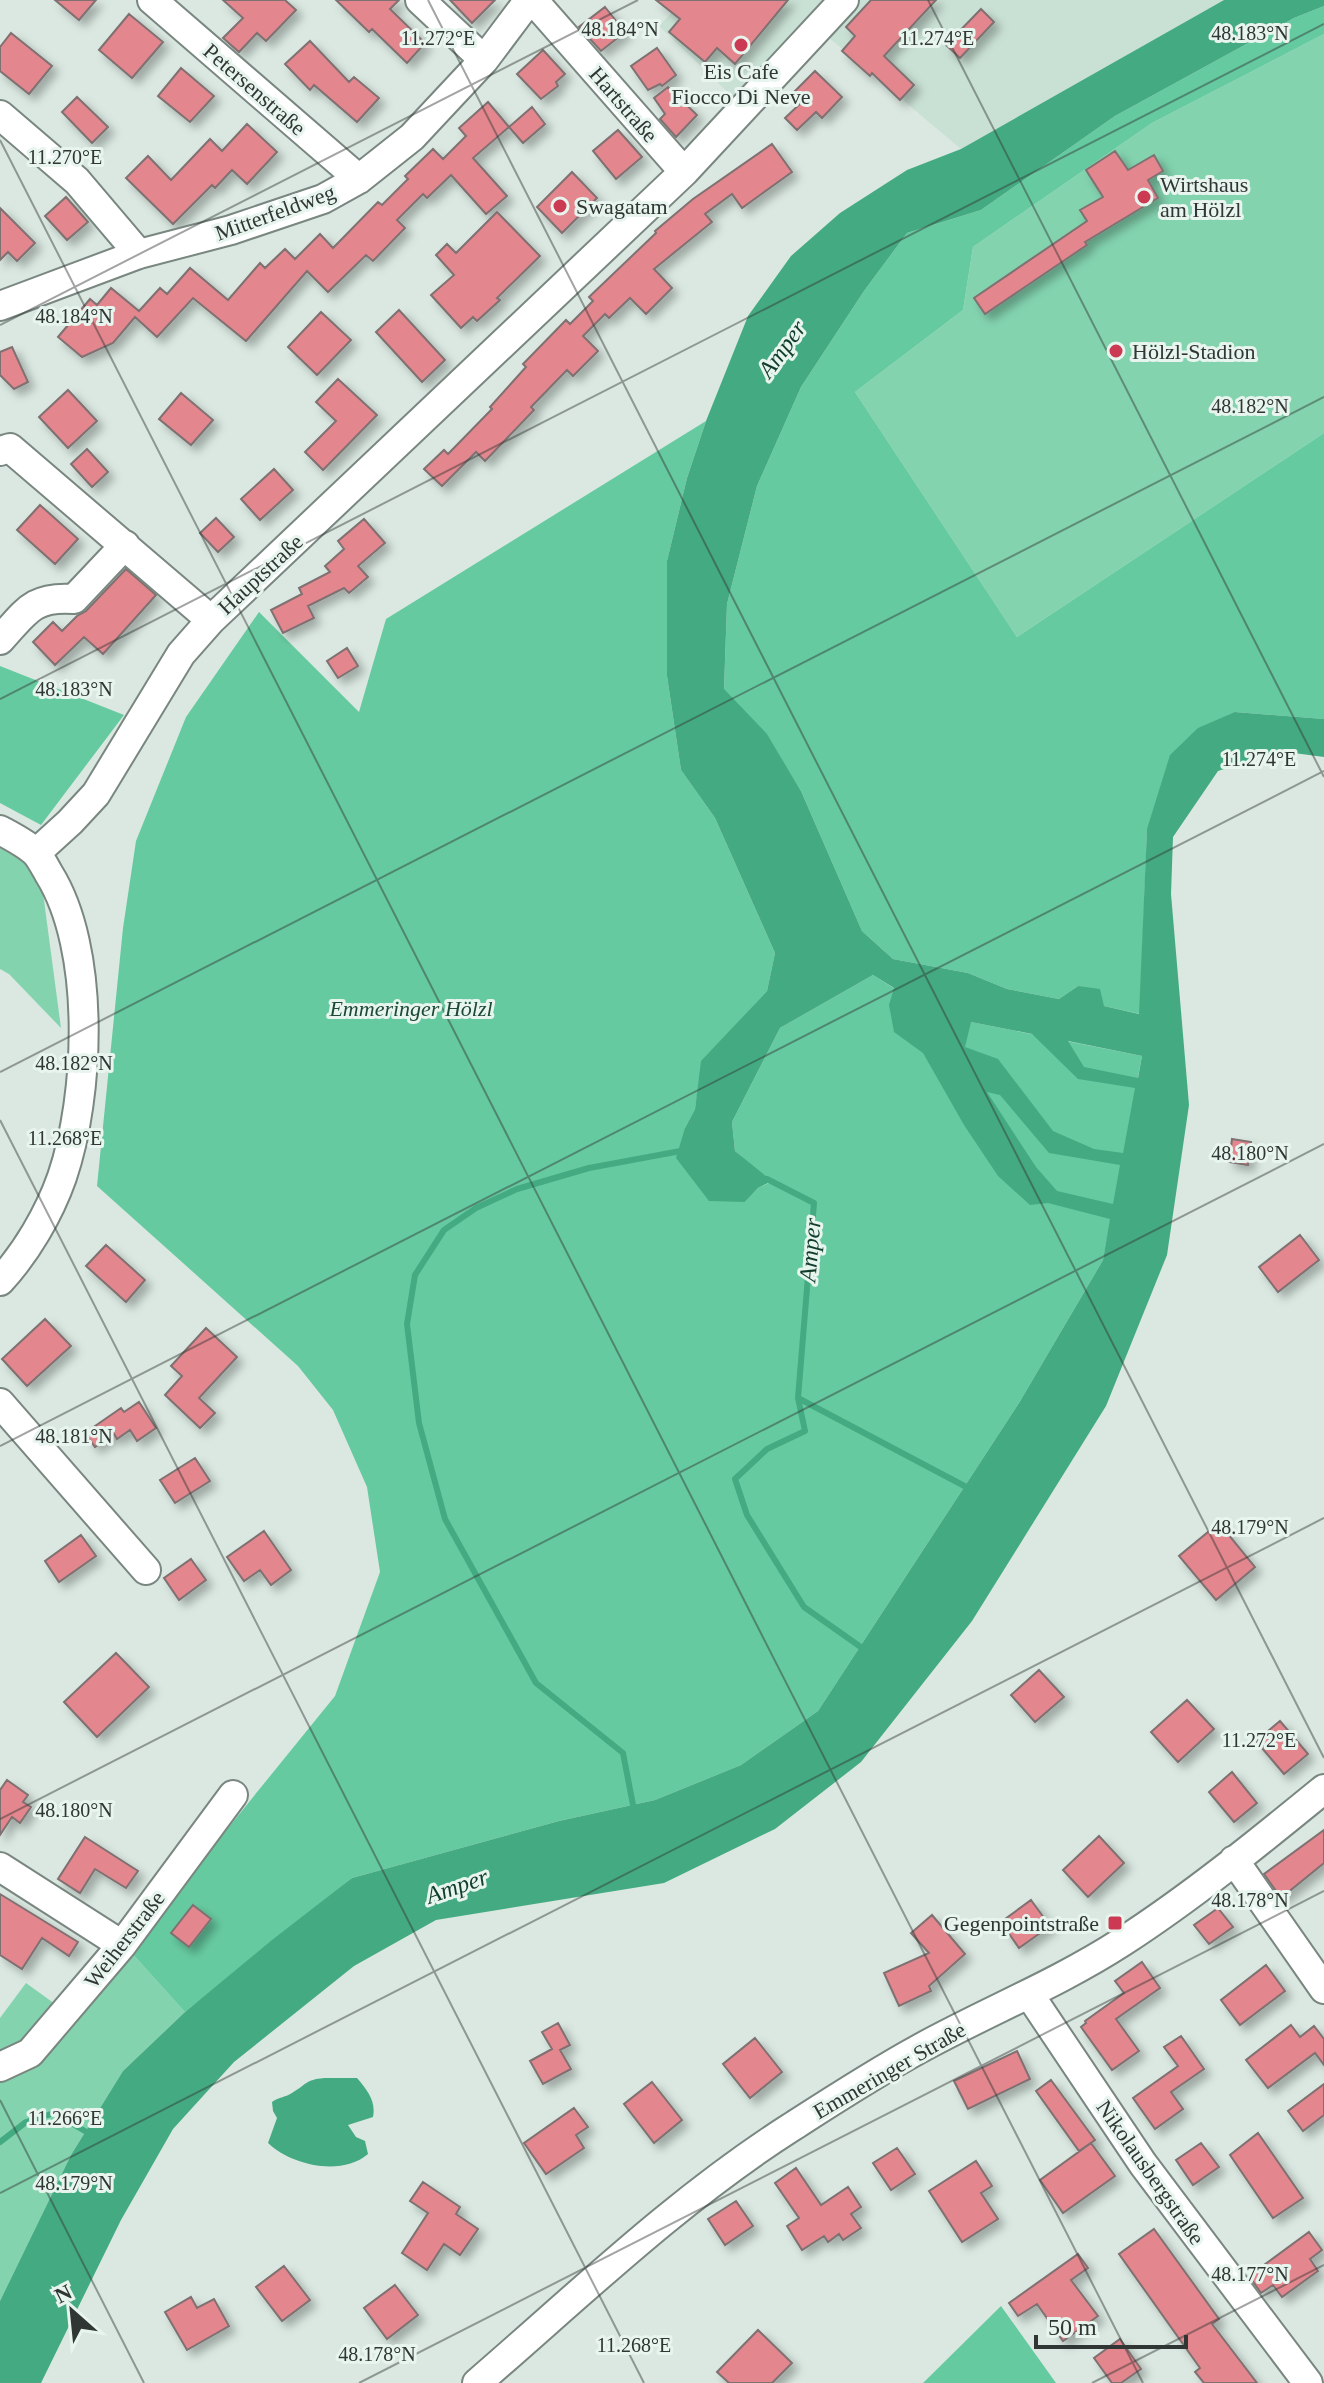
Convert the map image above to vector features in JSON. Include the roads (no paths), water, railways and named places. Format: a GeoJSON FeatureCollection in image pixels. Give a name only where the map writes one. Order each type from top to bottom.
{"type":"FeatureCollection","features":[{"type":"Feature","properties":{"kind":"street","name":"Petersenstraße"},"geometry":{"type":"LineString","coordinates":[[152,0],[359,179]]}},
{"type":"Feature","properties":{"kind":"street"},"geometry":{"type":"LineString","coordinates":[[420,0],[484,60]]}},
{"type":"Feature","properties":{"kind":"street","name":"Mitterfeldweg"},"geometry":{"type":"LineString","coordinates":[[0,306],[139,254],[244,226],[323,199],[359,179],[412,137],[484,60],[531,0]]}},
{"type":"Feature","properties":{"kind":"street","name":"Hartstraße"},"geometry":{"type":"LineString","coordinates":[[531,0],[684,172]]}},
{"type":"Feature","properties":{"kind":"street","name":"Hauptstraße"},"geometry":{"type":"LineString","coordinates":[[36,853],[96,794],[181,654],[211,620],[684,172],[844,0]]}},
{"type":"Feature","properties":{"kind":"street"},"geometry":{"type":"LineString","coordinates":[[0,115],[77,181],[139,254]]}},
{"type":"Feature","properties":{"kind":"street"},"geometry":{"type":"LineString","coordinates":[[0,451],[10,448],[211,620]]}},
{"type":"Feature","properties":{"kind":"street"},"geometry":{"type":"LineString","coordinates":[[0,640],[34,603],[58,598],[74,599],[125,545]]}},
{"type":"Feature","properties":{"kind":"street"},"geometry":{"type":"LineString","coordinates":[[0,830],[36,853],[57,887],[76,938],[82,1005],[82,1080],[75,1127],[62,1178],[38,1228],[14,1267],[0,1281]]}},
{"type":"Feature","properties":{"kind":"street"},"geometry":{"type":"LineString","coordinates":[[0,1403],[146,1570]]}},
{"type":"Feature","properties":{"kind":"street","name":"Emmeringer Straße"},"geometry":{"type":"LineString","coordinates":[[477,2383],[655,2227],[787,2130],[918,2049],[1029,1994],[1121,1943],[1179,1903],[1324,1789]]}},
{"type":"Feature","properties":{"kind":"street","name":"Weiherstraße"},"geometry":{"type":"LineString","coordinates":[[0,2067],[30,2053],[122,1945],[233,1795]]}},
{"type":"Feature","properties":{"kind":"street"},"geometry":{"type":"LineString","coordinates":[[1234,1860],[1324,1989]]}},
{"type":"Feature","properties":{"kind":"street"},"geometry":{"type":"LineString","coordinates":[[0,1867],[122,1945]]}},
{"type":"Feature","properties":{"kind":"street","name":"Nikolausbergstraße"},"geometry":{"type":"LineString","coordinates":[[1029,1994],[1143,2164],[1308,2383]]}},
{"type":"Feature","properties":{"kind":"water"},"geometry":{"type":"Polygon","coordinates":[[[1224,0],[1324,0],[1324,6],[1294,18],[1115,116],[981,210],[907,233],[864,291],[801,387],[757,486],[727,604],[724,689],[767,734],[801,791],[862,931],[893,959],[968,973],[1007,989],[1059,999],[1078,986],[1100,989],[1104,1006],[1139,1014],[1147,829],[1170,755],[1198,728],[1235,712],[1324,719],[1324,757],[1279,751],[1218,771],[1173,837],[1171,894],[1189,1105],[1167,1255],[1106,1406],[972,1621],[861,1762],[775,1829],[664,1883],[436,1920],[354,1966],[234,2062],[173,2129],[121,2220],[41,2383],[0,2383],[0,2301],[71,2155],[123,2071],[185,2012],[352,1878],[559,1821],[655,1800],[741,1765],[818,1711],[1019,1403],[1103,1260],[1110,1219],[1048,1203],[1030,1205],[998,1176],[964,1125],[923,1053],[894,1032],[889,1005],[894,988],[873,975],[780,1028],[732,1122],[735,1151],[772,1181],[758,1188],[745,1202],[709,1201],[676,1158],[685,1128],[695,1109],[701,1061],[767,991],[775,953],[715,818],[681,770],[667,676],[667,561],[687,478],[748,316],[791,256],[840,213],[907,170],[961,149],[1224,0]],[[971,1022],[965,1047],[998,1059],[1053,1131],[1094,1149],[1123,1153],[1135,1088],[1078,1079],[1032,1034],[971,1022]],[[1068,1041],[1084,1067],[1138,1078],[1142,1056],[1068,1041]],[[987,1092],[1036,1167],[1057,1191],[1113,1204],[1120,1165],[1049,1153],[1000,1095],[987,1092]]]}},
{"type":"Feature","properties":{"kind":"water"},"geometry":{"type":"Polygon","coordinates":[[[357,2078],[372,2101],[373,2117],[348,2125],[356,2137],[365,2141],[368,2154],[357,2161],[344,2165],[316,2165],[290,2157],[268,2143],[277,2118],[272,2102],[309,2081],[357,2078]]]}},
{"type":"Feature","properties":{"kind":"waterway"},"geometry":{"type":"LineString","coordinates":[[633,1805],[623,1753],[536,1683],[445,1519],[419,1423],[407,1324],[415,1275],[444,1230],[476,1208],[517,1189],[589,1168],[686,1150]]}},
{"type":"Feature","properties":{"kind":"waterway"},"geometry":{"type":"LineString","coordinates":[[767,1179],[814,1203],[798,1398],[805,1431],[767,1449],[735,1479],[747,1515],[804,1607],[865,1650]]}},
{"type":"Feature","properties":{"kind":"waterway","name":"Amper"},"geometry":{"type":"LineString","coordinates":[[798,1398],[972,1490]]}},
{"type":"Feature","properties":{"kind":"waterway"},"geometry":{"type":"LineString","coordinates":[[0,2142],[26,2122],[54,2113],[90,2134]]}},
{"type":"Feature","properties":{"kind":"place","name":"Eis Cafe Fiocco Di Neve"},"geometry":{"type":"Point","coordinates":[741,45]}},
{"type":"Feature","properties":{"kind":"place","name":"Wirtshaus am Hölzl"},"geometry":{"type":"Point","coordinates":[1144,197]}},
{"type":"Feature","properties":{"kind":"place","name":"Swagatam"},"geometry":{"type":"Point","coordinates":[560,206]}},
{"type":"Feature","properties":{"kind":"place","name":"Hölzl-Stadion"},"geometry":{"type":"Point","coordinates":[1116,351]}},
{"type":"Feature","properties":{"kind":"place","name":"Gegenpointstraße"},"geometry":{"type":"Point","coordinates":[1115,1923]}},
{"type":"Feature","properties":{"kind":"park label","name":"Emmeringer Hölzl"},"geometry":{"type":"Point","coordinates":[411,1008]}}]}
